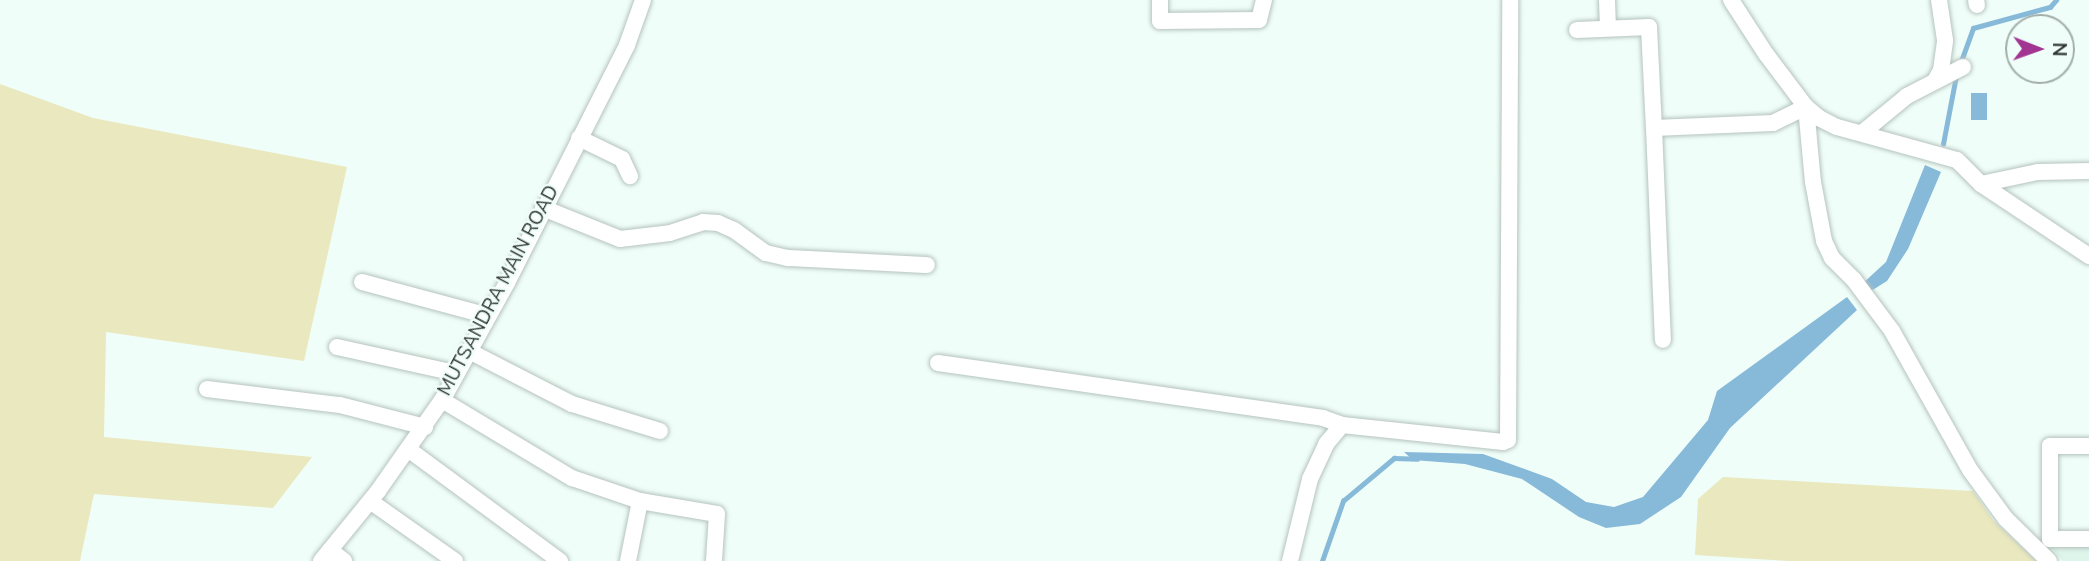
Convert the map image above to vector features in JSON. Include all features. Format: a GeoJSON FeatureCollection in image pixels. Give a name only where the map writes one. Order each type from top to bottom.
{"type":"FeatureCollection","features":[{"type":"Feature","properties":{"kind":"street","name":"MUTSANDRA MAIN ROAD"},"geometry":{"type":"LineString","coordinates":[[326,556],[425,428],[470,351],[627,45],[643,0]]}},
{"type":"Feature","properties":{"kind":"street"},"geometry":{"type":"LineString","coordinates":[[1160,0],[1160,21],[1259,20],[1264,0]]}},
{"type":"Feature","properties":{"kind":"street"},"geometry":{"type":"LineString","coordinates":[[939,363],[1310,416],[1342,425],[1503,442],[1508,440],[1510,0]]}},
{"type":"Feature","properties":{"kind":"street"},"geometry":{"type":"LineString","coordinates":[[1607,0],[1608,28]]}},
{"type":"Feature","properties":{"kind":"street"},"geometry":{"type":"LineString","coordinates":[[1731,0],[1806,107],[1819,118],[1957,160],[1981,184],[2089,256]]}},
{"type":"Feature","properties":{"kind":"street"},"geometry":{"type":"LineString","coordinates":[[1935,81],[1941,70],[1945,40],[1939,0]]}},
{"type":"Feature","properties":{"kind":"street"},"geometry":{"type":"LineString","coordinates":[[1577,30],[1649,27],[1663,340]]}},
{"type":"Feature","properties":{"kind":"street"},"geometry":{"type":"LineString","coordinates":[[1862,133],[1907,96],[1957,69]]}},
{"type":"Feature","properties":{"kind":"street"},"geometry":{"type":"LineString","coordinates":[[1654,128],[1773,123],[1806,107]]}},
{"type":"Feature","properties":{"kind":"street"},"geometry":{"type":"LineString","coordinates":[[1806,107],[1813,182],[1824,240],[1832,258],[1854,280],[1892,331],[1970,470],[2006,519],[2049,561]]}},
{"type":"Feature","properties":{"kind":"street"},"geometry":{"type":"LineString","coordinates":[[579,138],[622,159],[630,176]]}},
{"type":"Feature","properties":{"kind":"street"},"geometry":{"type":"LineString","coordinates":[[1981,184],[2038,172],[2089,171]]}},
{"type":"Feature","properties":{"kind":"street"},"geometry":{"type":"LineString","coordinates":[[542,208],[620,239],[653,236],[703,222],[718,223],[734,230],[766,253],[788,258],[927,265]]}},
{"type":"Feature","properties":{"kind":"street"},"geometry":{"type":"LineString","coordinates":[[362,282],[489,316]]}},
{"type":"Feature","properties":{"kind":"street"},"geometry":{"type":"LineString","coordinates":[[337,347],[456,373]]}},
{"type":"Feature","properties":{"kind":"street"},"geometry":{"type":"LineString","coordinates":[[470,351],[572,404],[660,431]]}},
{"type":"Feature","properties":{"kind":"street"},"geometry":{"type":"LineString","coordinates":[[207,390],[340,405],[425,428]]}},
{"type":"Feature","properties":{"kind":"street"},"geometry":{"type":"LineString","coordinates":[[442,400],[553,468],[640,501],[717,514],[713,561]]}},
{"type":"Feature","properties":{"kind":"street"},"geometry":{"type":"LineString","coordinates":[[1290,561],[1310,479],[1326,444],[1342,425]]}},
{"type":"Feature","properties":{"kind":"street"},"geometry":{"type":"LineString","coordinates":[[2089,446],[2050,446],[2050,539],[2089,539]]}},
{"type":"Feature","properties":{"kind":"street"},"geometry":{"type":"LineString","coordinates":[[408,449],[560,561]]}},
{"type":"Feature","properties":{"kind":"street"},"geometry":{"type":"LineString","coordinates":[[370,501],[455,561]]}},
{"type":"Feature","properties":{"kind":"street"},"geometry":{"type":"LineString","coordinates":[[628,561],[640,501]]}},
{"type":"Feature","properties":{"kind":"street"},"geometry":{"type":"LineString","coordinates":[[326,556],[344,561]]}},
{"type":"Feature","properties":{"kind":"shaded area"},"geometry":{"type":"Polygon","coordinates":[[[0,84],[93,118],[347,167],[304,361],[106,332],[104,437],[312,457],[273,508],[94,494],[80,561],[0,561],[0,84]]]}},
{"type":"Feature","properties":{"kind":"shaded area"},"geometry":{"type":"Polygon","coordinates":[[[1723,477],[1973,491],[1994,521],[2036,561],[1788,561],[1695,555],[1698,499],[1723,477]]]}},
{"type":"Feature","properties":{"kind":"shaded area"},"geometry":{"type":"Polygon","coordinates":[[[2045,540],[2089,541],[2089,561],[2063,561],[2045,540]]]}},
{"type":"Feature","properties":{"kind":"water"},"geometry":{"type":"Polygon","coordinates":[[[1971,93],[1987,93],[1987,120],[1971,120],[1971,93]]]}},
{"type":"Feature","properties":{"kind":"water"},"geometry":{"type":"Polygon","coordinates":[[[1925,165],[1941,172],[1908,249],[1887,281],[1871,291],[1862,284],[1886,262],[1925,165]]]}},
{"type":"Feature","properties":{"kind":"water"},"geometry":{"type":"Polygon","coordinates":[[[1847,297],[1857,310],[1730,428],[1681,497],[1640,524],[1606,528],[1579,517],[1522,479],[1465,464],[1413,460],[1404,452],[1483,454],[1552,479],[1586,502],[1614,507],[1643,497],[1708,420],[1717,391],[1847,297]]]}},
{"type":"Feature","properties":{"kind":"waterway"},"geometry":{"type":"LineString","coordinates":[[1960,64],[1973,28],[2050,7],[2056,0]]}},
{"type":"Feature","properties":{"kind":"waterway"},"geometry":{"type":"LineString","coordinates":[[1943,144],[1956,76]]}},
{"type":"Feature","properties":{"kind":"waterway"},"geometry":{"type":"LineString","coordinates":[[1322,561],[1343,501],[1394,458],[1417,459]]}}]}
